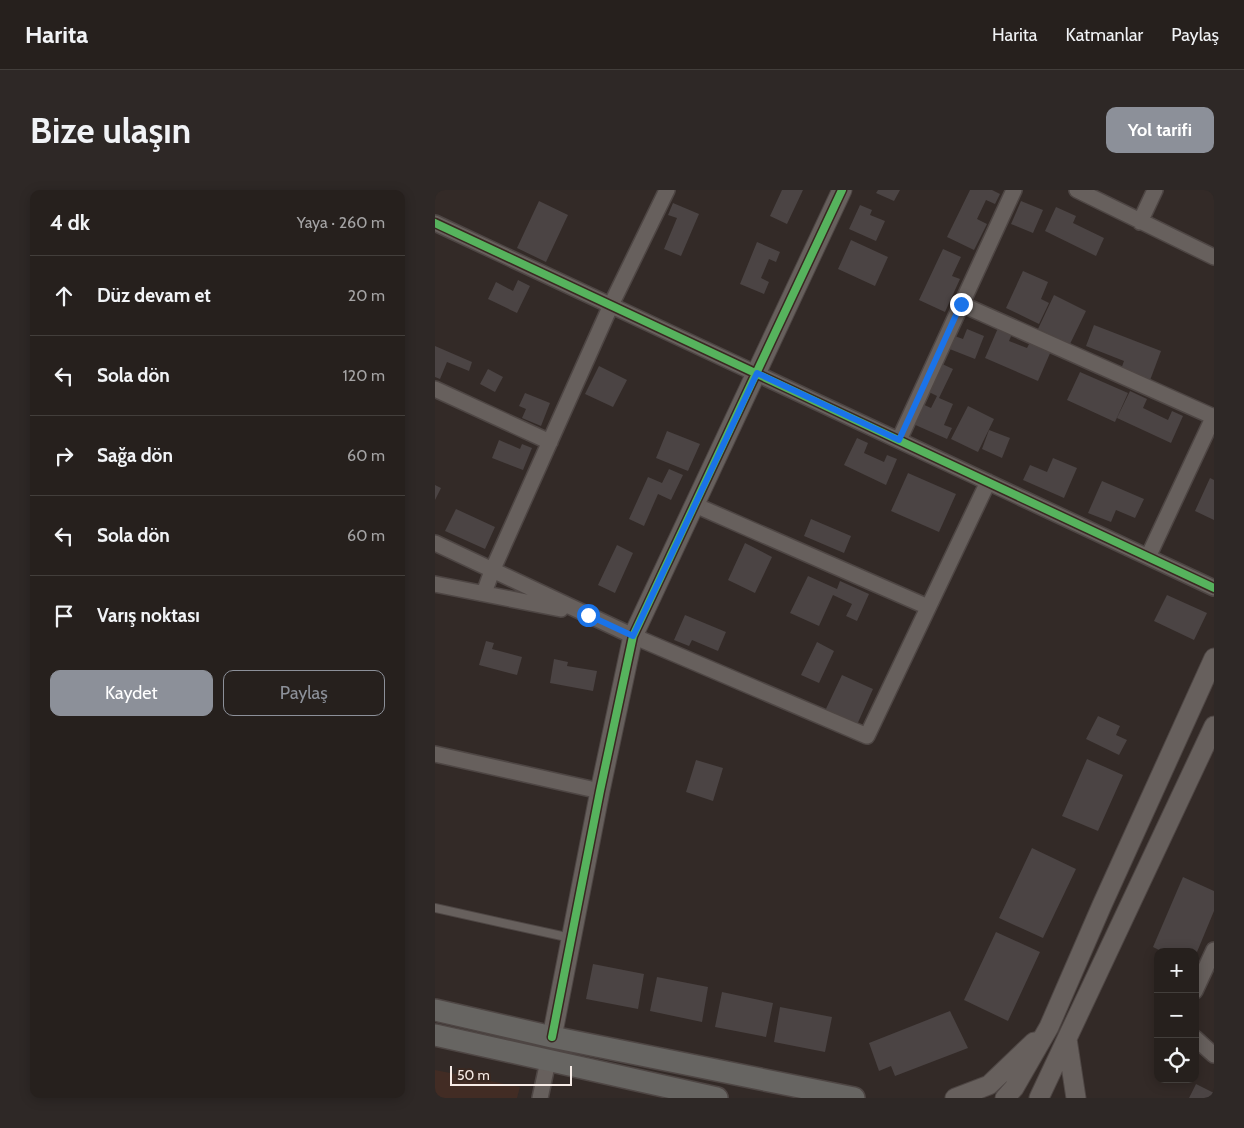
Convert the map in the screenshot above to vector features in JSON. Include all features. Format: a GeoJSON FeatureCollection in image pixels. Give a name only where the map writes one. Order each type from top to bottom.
{"type":"FeatureCollection","features":[{"type":"Feature","properties":{"kind":"main road"},"geometry":{"type":"LineString","coordinates":[[435,1010],[854,1098]]}},
{"type":"Feature","properties":{"kind":"main road"},"geometry":{"type":"LineString","coordinates":[[435,1036],[717,1098]]}},
{"type":"Feature","properties":{"kind":"street"},"geometry":{"type":"LineString","coordinates":[[484,593],[492,571],[611,304],[667,190]]}},
{"type":"Feature","properties":{"kind":"street"},"geometry":{"type":"LineString","coordinates":[[552,1036],[600,791],[633,636],[842,190]]}},
{"type":"Feature","properties":{"kind":"street"},"geometry":{"type":"LineString","coordinates":[[899,440],[1014,190]]}},
{"type":"Feature","properties":{"kind":"street"},"geometry":{"type":"LineString","coordinates":[[1077,190],[1214,257]]}},
{"type":"Feature","properties":{"kind":"street"},"geometry":{"type":"LineString","coordinates":[[1140,222],[1155,190]]}},
{"type":"Feature","properties":{"kind":"street"},"geometry":{"type":"LineString","coordinates":[[435,223],[1214,588]]}},
{"type":"Feature","properties":{"kind":"street"},"geometry":{"type":"LineString","coordinates":[[961,304],[1214,416],[1148,557]]}},
{"type":"Feature","properties":{"kind":"street"},"geometry":{"type":"LineString","coordinates":[[435,389],[550,442]]}},
{"type":"Feature","properties":{"kind":"street"},"geometry":{"type":"LineString","coordinates":[[435,543],[633,636],[867,736],[988,482]]}},
{"type":"Feature","properties":{"kind":"street"},"geometry":{"type":"LineString","coordinates":[[695,505],[928,607]]}},
{"type":"Feature","properties":{"kind":"street"},"geometry":{"type":"LineString","coordinates":[[435,584],[588,615]]}},
{"type":"Feature","properties":{"kind":"street"},"geometry":{"type":"LineString","coordinates":[[1005,1098],[1014,1088],[1049,1027],[1214,658]]}},
{"type":"Feature","properties":{"kind":"street"},"geometry":{"type":"LineString","coordinates":[[1039,1098],[1214,726]]}},
{"type":"Feature","properties":{"kind":"street"},"geometry":{"type":"LineString","coordinates":[[435,754],[600,791]]}},
{"type":"Feature","properties":{"kind":"street"},"geometry":{"type":"LineString","coordinates":[[1199,982],[1214,950]]}},
{"type":"Feature","properties":{"kind":"street"},"geometry":{"type":"LineString","coordinates":[[955,1098],[989,1085],[1049,1027]]}},
{"type":"Feature","properties":{"kind":"street"},"geometry":{"type":"LineString","coordinates":[[1067,1039],[1076,1098]]}},
{"type":"Feature","properties":{"kind":"street"},"geometry":{"type":"LineString","coordinates":[[1199,1042],[1214,1055]]}},
{"type":"Feature","properties":{"kind":"street"},"geometry":{"type":"LineString","coordinates":[[540,1098],[548,1061]]}},
{"type":"Feature","properties":{"kind":"lane"},"geometry":{"type":"LineString","coordinates":[[435,908],[571,938]]}},
{"type":"Feature","properties":{"kind":"shaded area"},"geometry":{"type":"Polygon","coordinates":[[[435,1070],[520,1087],[517,1098],[435,1098],[435,1070]]]}},
{"type":"Feature","properties":{"kind":"building"},"geometry":{"type":"Polygon","coordinates":[[[782,190],[803,190],[787,224],[770,216],[782,190]]]}},
{"type":"Feature","properties":{"kind":"building"},"geometry":{"type":"Polygon","coordinates":[[[878,190],[900,190],[894,201],[876,193],[878,190]]]}},
{"type":"Feature","properties":{"kind":"building"},"geometry":{"type":"Polygon","coordinates":[[[970,190],[992,190],[1000,194],[995,204],[986,200],[977,219],[987,224],[974,250],[947,237],[970,190]]]}},
{"type":"Feature","properties":{"kind":"building"},"geometry":{"type":"Polygon","coordinates":[[[539,201],[568,215],[546,262],[517,248],[539,201]]]}},
{"type":"Feature","properties":{"kind":"building"},"geometry":{"type":"Polygon","coordinates":[[[1021,201],[1043,210],[1033,233],[1011,224],[1021,201]]]}},
{"type":"Feature","properties":{"kind":"building"},"geometry":{"type":"Polygon","coordinates":[[[673,203],[699,214],[681,256],[664,249],[677,218],[668,215],[673,203]]]}},
{"type":"Feature","properties":{"kind":"building"},"geometry":{"type":"Polygon","coordinates":[[[860,205],[872,210],[870,215],[885,221],[876,241],[849,229],[860,205]]]}},
{"type":"Feature","properties":{"kind":"building"},"geometry":{"type":"Polygon","coordinates":[[[1056,207],[1076,216],[1073,223],[1104,238],[1096,256],[1045,231],[1056,207]]]}},
{"type":"Feature","properties":{"kind":"building"},"geometry":{"type":"Polygon","coordinates":[[[851,240],[888,257],[875,286],[838,269],[851,240]]]}},
{"type":"Feature","properties":{"kind":"building"},"geometry":{"type":"Polygon","coordinates":[[[757,242],[780,252],[776,262],[769,259],[761,278],[769,282],[764,294],[740,284],[757,242]]]}},
{"type":"Feature","properties":{"kind":"building"},"geometry":{"type":"Polygon","coordinates":[[[943,249],[961,257],[952,276],[960,279],[945,312],[919,300],[943,249]]]}},
{"type":"Feature","properties":{"kind":"building"},"geometry":{"type":"Polygon","coordinates":[[[1023,271],[1048,282],[1041,299],[1049,303],[1039,324],[1006,308],[1023,271]]]}},
{"type":"Feature","properties":{"kind":"building"},"geometry":{"type":"Polygon","coordinates":[[[518,280],[530,286],[517,313],[488,299],[496,282],[513,291],[518,280]]]}},
{"type":"Feature","properties":{"kind":"building"},"geometry":{"type":"Polygon","coordinates":[[[1054,295],[1086,311],[1070,344],[1038,329],[1054,295]]]}},
{"type":"Feature","properties":{"kind":"building"},"geometry":{"type":"Polygon","coordinates":[[[1094,325],[1161,351],[1149,383],[1120,372],[1124,361],[1086,346],[1094,325]]]}},
{"type":"Feature","properties":{"kind":"building"},"geometry":{"type":"Polygon","coordinates":[[[998,328],[1012,334],[1009,341],[1027,348],[1030,342],[1051,351],[1038,381],[985,358],[998,328]]]}},
{"type":"Feature","properties":{"kind":"building"},"geometry":{"type":"Polygon","coordinates":[[[967,329],[984,336],[975,359],[947,348],[952,335],[963,339],[967,329]]]}},
{"type":"Feature","properties":{"kind":"building"},"geometry":{"type":"Polygon","coordinates":[[[435,346],[472,362],[469,371],[447,362],[440,379],[435,377],[435,346]]]}},
{"type":"Feature","properties":{"kind":"building"},"geometry":{"type":"Polygon","coordinates":[[[940,363],[953,369],[939,398],[953,404],[944,425],[952,428],[947,439],[911,423],[920,403],[931,408],[937,396],[927,391],[940,363]]]}},
{"type":"Feature","properties":{"kind":"building"},"geometry":{"type":"Polygon","coordinates":[[[599,366],[627,380],[613,407],[585,394],[599,366]]]}},
{"type":"Feature","properties":{"kind":"building"},"geometry":{"type":"Polygon","coordinates":[[[488,369],[503,377],[495,392],[480,384],[488,369]]]}},
{"type":"Feature","properties":{"kind":"building"},"geometry":{"type":"Polygon","coordinates":[[[1080,372],[1128,393],[1115,422],[1067,400],[1080,372]]]}},
{"type":"Feature","properties":{"kind":"building"},"geometry":{"type":"Polygon","coordinates":[[[1130,391],[1147,399],[1143,408],[1168,420],[1172,411],[1183,416],[1171,443],[1117,418],[1130,391]]]}},
{"type":"Feature","properties":{"kind":"building"},"geometry":{"type":"Polygon","coordinates":[[[525,393],[550,403],[541,426],[522,418],[526,409],[519,406],[525,393]]]}},
{"type":"Feature","properties":{"kind":"building"},"geometry":{"type":"Polygon","coordinates":[[[968,406],[994,419],[978,452],[951,439],[968,406]]]}},
{"type":"Feature","properties":{"kind":"building"},"geometry":{"type":"Polygon","coordinates":[[[989,430],[1010,438],[1002,458],[982,449],[989,430]]]}},
{"type":"Feature","properties":{"kind":"building"},"geometry":{"type":"Polygon","coordinates":[[[667,431],[700,444],[688,471],[656,458],[667,431]]]}},
{"type":"Feature","properties":{"kind":"building"},"geometry":{"type":"Polygon","coordinates":[[[857,438],[868,443],[864,453],[884,462],[887,455],[897,459],[886,485],[844,465],[857,438]]]}},
{"type":"Feature","properties":{"kind":"building"},"geometry":{"type":"Polygon","coordinates":[[[499,440],[520,449],[522,444],[532,448],[523,470],[492,458],[499,440]]]}},
{"type":"Feature","properties":{"kind":"building"},"geometry":{"type":"Polygon","coordinates":[[[1053,458],[1077,468],[1064,498],[1023,480],[1030,465],[1047,472],[1053,458]]]}},
{"type":"Feature","properties":{"kind":"building"},"geometry":{"type":"Polygon","coordinates":[[[669,469],[683,475],[671,500],[658,494],[644,526],[629,519],[648,477],[662,483],[669,469]]]}},
{"type":"Feature","properties":{"kind":"building"},"geometry":{"type":"Polygon","coordinates":[[[908,473],[956,494],[939,532],[891,511],[908,473]]]}},
{"type":"Feature","properties":{"kind":"building"},"geometry":{"type":"Polygon","coordinates":[[[1210,478],[1214,480],[1214,520],[1195,511],[1210,478]]]}},
{"type":"Feature","properties":{"kind":"building"},"geometry":{"type":"Polygon","coordinates":[[[1102,481],[1144,499],[1135,518],[1116,510],[1111,522],[1088,513],[1102,481]]]}},
{"type":"Feature","properties":{"kind":"building"},"geometry":{"type":"Polygon","coordinates":[[[435,485],[441,488],[435,500],[435,485]]]}},
{"type":"Feature","properties":{"kind":"building"},"geometry":{"type":"Polygon","coordinates":[[[456,509],[495,527],[485,549],[445,531],[456,509]]]}},
{"type":"Feature","properties":{"kind":"building"},"geometry":{"type":"Polygon","coordinates":[[[811,519],[851,536],[844,553],[804,536],[811,519]]]}},
{"type":"Feature","properties":{"kind":"building"},"geometry":{"type":"Polygon","coordinates":[[[745,543],[772,557],[755,593],[728,580],[745,543]]]}},
{"type":"Feature","properties":{"kind":"building"},"geometry":{"type":"Polygon","coordinates":[[[617,545],[633,553],[615,593],[598,585],[617,545]]]}},
{"type":"Feature","properties":{"kind":"building"},"geometry":{"type":"Polygon","coordinates":[[[808,576],[837,589],[840,581],[869,594],[857,621],[846,616],[852,604],[833,595],[819,626],[790,613],[808,576]]]}},
{"type":"Feature","properties":{"kind":"building"},"geometry":{"type":"Polygon","coordinates":[[[1167,595],[1207,613],[1194,640],[1154,621],[1167,595]]]}},
{"type":"Feature","properties":{"kind":"building"},"geometry":{"type":"Polygon","coordinates":[[[685,615],[726,632],[718,651],[692,640],[689,646],[674,640],[685,615]]]}},
{"type":"Feature","properties":{"kind":"building"},"geometry":{"type":"Polygon","coordinates":[[[486,641],[494,643],[492,649],[522,657],[517,675],[479,665],[486,641]]]}},
{"type":"Feature","properties":{"kind":"building"},"geometry":{"type":"Polygon","coordinates":[[[817,642],[834,651],[819,683],[801,675],[817,642]]]}},
{"type":"Feature","properties":{"kind":"building"},"geometry":{"type":"Polygon","coordinates":[[[554,659],[568,662],[567,666],[597,671],[593,691],[550,683],[554,659]]]}},
{"type":"Feature","properties":{"kind":"building"},"geometry":{"type":"Polygon","coordinates":[[[842,675],[873,689],[856,727],[824,713],[842,675]]]}},
{"type":"Feature","properties":{"kind":"building"},"geometry":{"type":"Polygon","coordinates":[[[1098,716],[1120,726],[1116,735],[1127,740],[1119,755],[1086,739],[1098,716]]]}},
{"type":"Feature","properties":{"kind":"building"},"geometry":{"type":"Polygon","coordinates":[[[1087,759],[1123,775],[1098,831],[1062,816],[1087,759]]]}},
{"type":"Feature","properties":{"kind":"building"},"geometry":{"type":"Polygon","coordinates":[[[696,760],[723,768],[713,801],[686,792],[696,760]]]}},
{"type":"Feature","properties":{"kind":"building"},"geometry":{"type":"Polygon","coordinates":[[[1032,848],[1076,869],[1043,938],[999,918],[1032,848]]]}},
{"type":"Feature","properties":{"kind":"building"},"geometry":{"type":"Polygon","coordinates":[[[1183,877],[1214,891],[1214,911],[1199,948],[1153,947],[1183,877]]]}},
{"type":"Feature","properties":{"kind":"building"},"geometry":{"type":"Polygon","coordinates":[[[996,932],[1040,952],[1008,1021],[964,1000],[996,932]]]}},
{"type":"Feature","properties":{"kind":"building"},"geometry":{"type":"Polygon","coordinates":[[[593,964],[644,974],[638,1009],[586,999],[593,964]]]}},
{"type":"Feature","properties":{"kind":"building"},"geometry":{"type":"Polygon","coordinates":[[[657,977],[708,987],[702,1022],[650,1011],[657,977]]]}},
{"type":"Feature","properties":{"kind":"building"},"geometry":{"type":"Polygon","coordinates":[[[722,992],[773,1003],[766,1037],[715,1027],[722,992]]]}},
{"type":"Feature","properties":{"kind":"building"},"geometry":{"type":"Polygon","coordinates":[[[780,1007],[832,1017],[825,1052],[774,1042],[780,1007]]]}},
{"type":"Feature","properties":{"kind":"building"},"geometry":{"type":"Polygon","coordinates":[[[950,1011],[968,1048],[895,1076],[891,1066],[879,1071],[869,1043],[950,1011]]]}},
{"type":"Feature","properties":{"kind":"building"},"geometry":{"type":"Polygon","coordinates":[[[1196,1084],[1214,1093],[1214,1098],[1189,1098],[1196,1084]]]}},
{"type":"Feature","properties":{"kind":"cycle path"},"geometry":{"type":"LineString","coordinates":[[552,1037],[600,791],[633,636],[842,190]]}},
{"type":"Feature","properties":{"kind":"cycle path"},"geometry":{"type":"LineString","coordinates":[[435,223],[1214,588]]}},
{"type":"Feature","properties":{"kind":"route"},"geometry":{"type":"LineString","coordinates":[[588,615],[633,636],[757,373],[899,440],[961,304]]}}]}
